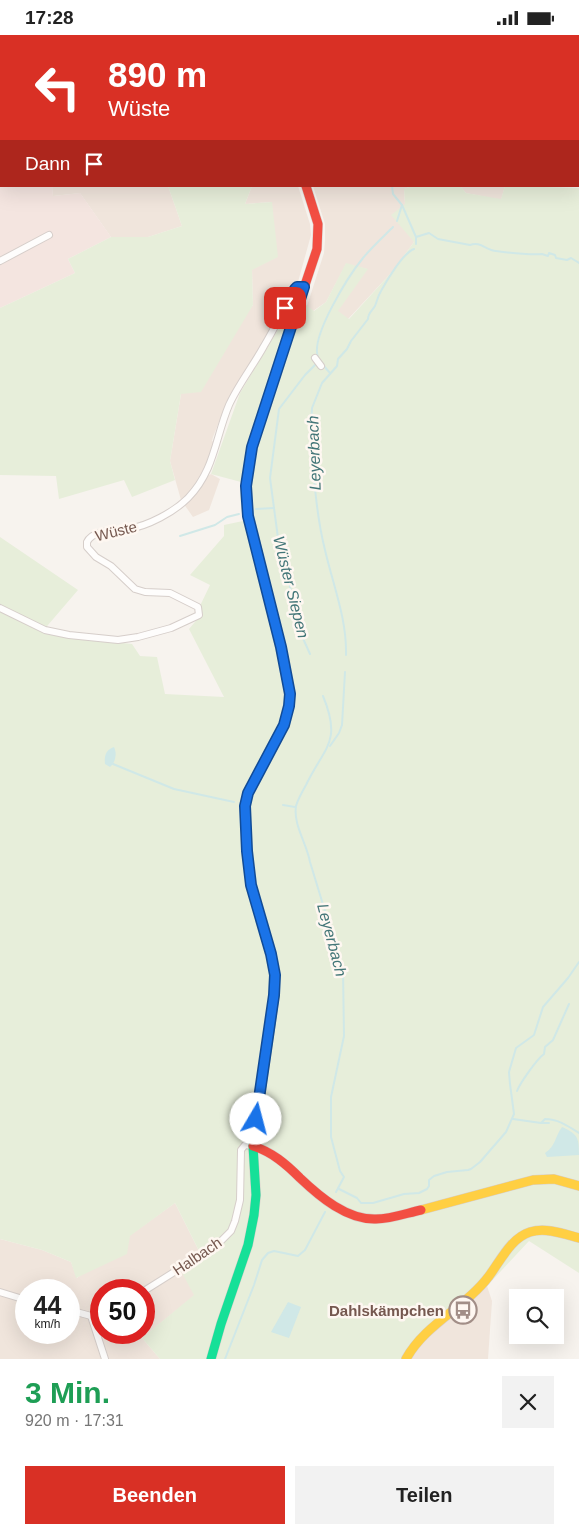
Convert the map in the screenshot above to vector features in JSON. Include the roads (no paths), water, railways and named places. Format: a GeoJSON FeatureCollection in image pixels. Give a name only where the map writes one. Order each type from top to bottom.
{"type":"FeatureCollection","features":[{"type":"Feature","properties":{"kind":"main road"},"geometry":{"type":"LineString","coordinates":[[210,1359],[252,1230],[256,1195],[254,1146],[258,1100],[274,995],[275,975],[271,954],[251,885],[245,806],[248,793],[284,725],[290,694],[281,647],[248,516],[246,486],[252,447],[317,249],[318,223],[306,187]]}},
{"type":"Feature","properties":{"kind":"main road"},"geometry":{"type":"LineString","coordinates":[[254,1146],[277,1156],[328,1201],[354,1215],[372,1219],[385,1219],[522,1182],[547,1179],[579,1185]]}},
{"type":"Feature","properties":{"kind":"main road"},"geometry":{"type":"LineString","coordinates":[[406,1359],[418,1340],[469,1297],[487,1278],[513,1243],[522,1236],[531,1231],[543,1231],[579,1238]]}},
{"type":"Feature","properties":{"kind":"street"},"geometry":{"type":"LineString","coordinates":[[0,261],[49,235]]}},
{"type":"Feature","properties":{"kind":"street","name":"Wüste"},"geometry":{"type":"LineString","coordinates":[[0,608],[45,630],[69,635],[118,639],[138,637],[172,628],[199,615],[198,607],[170,593],[145,592],[130,586],[111,567],[96,557],[87,547],[87,542],[92,535],[129,529],[151,521],[172,511],[192,493],[209,469],[230,405],[276,327],[295,289],[297,287],[304,287]]}},
{"type":"Feature","properties":{"kind":"street"},"geometry":{"type":"LineString","coordinates":[[315,358],[321,366]]}},
{"type":"Feature","properties":{"kind":"street","name":"Halbach"},"geometry":{"type":"LineString","coordinates":[[155,1284],[223,1240],[233,1226],[238,1211],[242,1183],[241,1150],[245,1145],[254,1146]]}},
{"type":"Feature","properties":{"kind":"street"},"geometry":{"type":"LineString","coordinates":[[0,1292],[15,1297]]}},
{"type":"Feature","properties":{"kind":"street"},"geometry":{"type":"LineString","coordinates":[[100,1344],[105,1359]]}},
{"type":"Feature","properties":{"kind":"water"},"geometry":{"type":"Polygon","coordinates":[[[114,747],[114,763],[110,767],[105,764],[105,755],[107,751],[114,747]]]}},
{"type":"Feature","properties":{"kind":"water"},"geometry":{"type":"Polygon","coordinates":[[[562,1127],[576,1137],[579,1144],[579,1155],[547,1157],[545,1153],[553,1144],[562,1127]]]}},
{"type":"Feature","properties":{"kind":"water"},"geometry":{"type":"Polygon","coordinates":[[[288,1302],[301,1307],[289,1338],[271,1332],[288,1302]]]}},
{"type":"Feature","properties":{"kind":"waterway","name":"Leyerbach"},"geometry":{"type":"LineString","coordinates":[[392,187],[393,194],[402,205],[397,221]]}},
{"type":"Feature","properties":{"kind":"waterway"},"geometry":{"type":"LineString","coordinates":[[402,205],[416,237],[416,244]]}},
{"type":"Feature","properties":{"kind":"waterway","name":"Leyerbach"},"geometry":{"type":"LineString","coordinates":[[318,357],[317,348],[320,335],[340,292],[363,258],[393,227]]}},
{"type":"Feature","properties":{"kind":"waterway"},"geometry":{"type":"LineString","coordinates":[[416,237],[429,233],[438,239],[470,245],[477,244],[492,250],[548,256],[549,253],[555,255],[556,258],[567,260],[571,258],[579,263]]}},
{"type":"Feature","properties":{"kind":"waterway","name":"Leyerbach"},"geometry":{"type":"LineString","coordinates":[[346,655],[342,615],[325,550],[317,509],[311,440],[313,433],[311,429],[312,408],[322,383],[337,366],[338,359],[368,319],[391,274],[400,261],[414,249]]}},
{"type":"Feature","properties":{"kind":"waterway","name":"Leyerbach"},"geometry":{"type":"LineString","coordinates":[[310,654],[301,634],[284,561],[278,547],[270,478],[279,409],[305,375],[317,363]]}},
{"type":"Feature","properties":{"kind":"waterway"},"geometry":{"type":"LineString","coordinates":[[323,365],[330,373]]}},
{"type":"Feature","properties":{"kind":"waterway","name":"Wüster Siepen"},"geometry":{"type":"LineString","coordinates":[[256,509],[274,508]]}},
{"type":"Feature","properties":{"kind":"waterway","name":"Wüster Siepen"},"geometry":{"type":"LineString","coordinates":[[180,536],[215,525],[227,517],[239,514]]}},
{"type":"Feature","properties":{"kind":"waterway"},"geometry":{"type":"LineString","coordinates":[[330,746],[342,725],[345,672]]}},
{"type":"Feature","properties":{"kind":"waterway","name":"Leyerbach"},"geometry":{"type":"LineString","coordinates":[[323,696],[329,711],[331,734],[325,752],[299,798],[296,806],[296,820],[343,970],[344,1036],[331,1097],[331,1137],[340,1171],[344,1177],[336,1192]]}},
{"type":"Feature","properties":{"kind":"waterway"},"geometry":{"type":"LineString","coordinates":[[113,764],[174,789],[234,802]]}},
{"type":"Feature","properties":{"kind":"waterway"},"geometry":{"type":"LineString","coordinates":[[283,805],[295,807]]}},
{"type":"Feature","properties":{"kind":"waterway"},"geometry":{"type":"LineString","coordinates":[[339,1189],[357,1198],[361,1203],[373,1203],[404,1194],[419,1193],[427,1189],[429,1180],[434,1176],[447,1172],[468,1170],[480,1162],[506,1132],[514,1114],[509,1072],[516,1048],[534,1035],[543,1007],[579,962]]}},
{"type":"Feature","properties":{"kind":"waterway"},"geometry":{"type":"LineString","coordinates":[[517,1091],[529,1071],[544,1054],[545,1047],[553,1040],[569,1004]]}},
{"type":"Feature","properties":{"kind":"waterway"},"geometry":{"type":"LineString","coordinates":[[513,1119],[541,1123],[545,1119],[554,1120],[579,1133]]}},
{"type":"Feature","properties":{"kind":"waterway"},"geometry":{"type":"LineString","coordinates":[[541,1123],[549,1123]]}},
{"type":"Feature","properties":{"kind":"waterway","name":"Leyerbach"},"geometry":{"type":"LineString","coordinates":[[225,1359],[262,1260],[268,1253],[274,1251],[298,1256],[305,1250],[325,1212]]}},
{"type":"Feature","properties":{"kind":"place","name":"Dahlskämpchen"},"geometry":{"type":"Point","coordinates":[463,1310]}}]}
